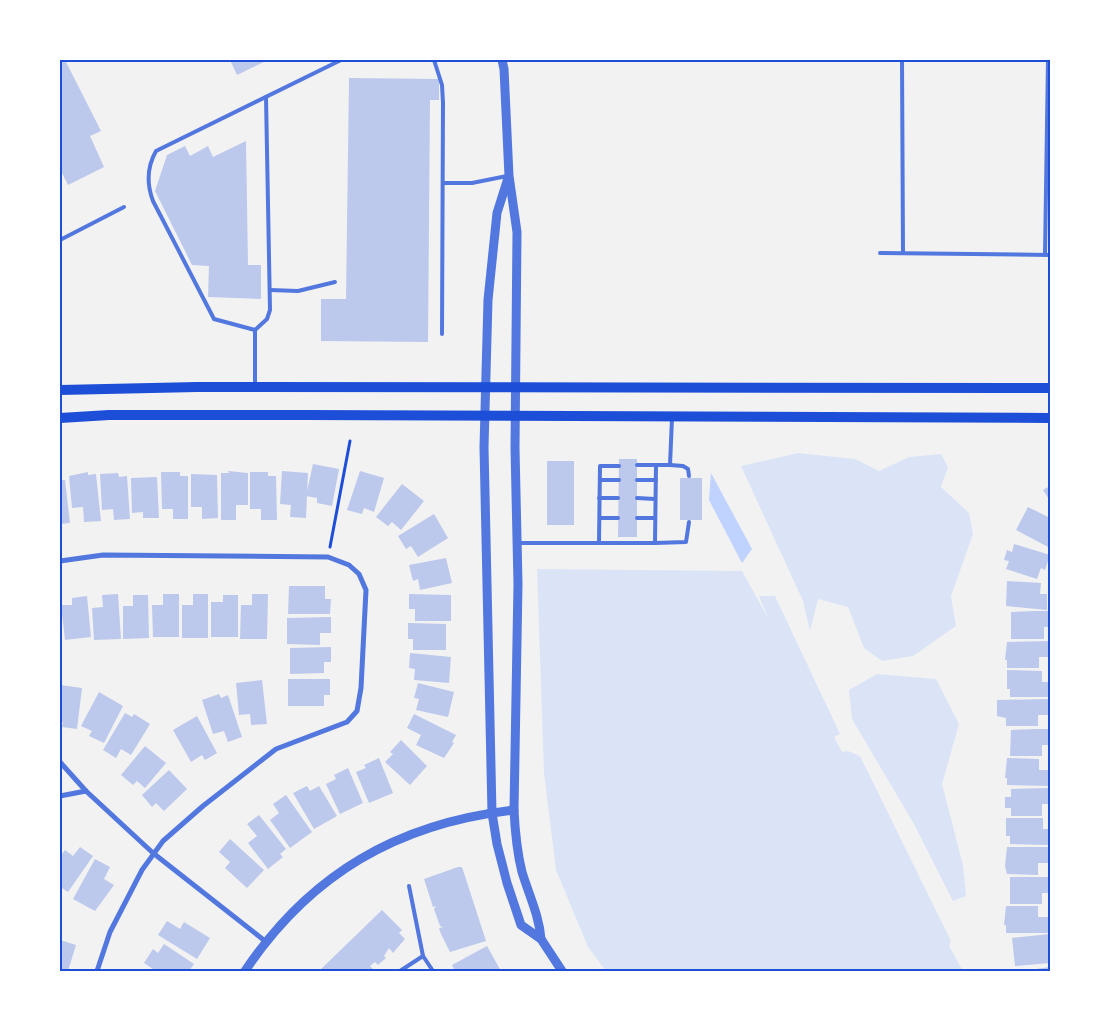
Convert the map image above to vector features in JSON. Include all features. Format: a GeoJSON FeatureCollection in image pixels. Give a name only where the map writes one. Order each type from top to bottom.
{"type":"FeatureCollection","features":[{"type":"Feature","properties":{"kind":"main road"},"geometry":{"type":"LineString","coordinates":[[60,390],[255,386],[1050,388]]}},
{"type":"Feature","properties":{"kind":"main road"},"geometry":{"type":"LineString","coordinates":[[60,418],[118,415],[1050,418]]}},
{"type":"Feature","properties":{"kind":"street"},"geometry":{"type":"LineString","coordinates":[[502,60],[509,176],[517,232],[517,542],[514,810],[517,848],[522,873],[540,920],[541,939]]}},
{"type":"Feature","properties":{"kind":"street"},"geometry":{"type":"LineString","coordinates":[[509,176],[497,213],[488,300],[485,416],[492,813],[497,844],[507,884],[521,925],[541,939],[562,971]]}},
{"type":"Feature","properties":{"kind":"street"},"geometry":{"type":"LineString","coordinates":[[60,561],[103,555],[328,558],[349,565],[359,574],[366,590],[361,688],[357,711],[347,722],[276,749],[202,806],[153,854],[110,932],[97,971]]}},
{"type":"Feature","properties":{"kind":"street"},"geometry":{"type":"LineString","coordinates":[[60,762],[86,791],[153,854],[265,941]]}},
{"type":"Feature","properties":{"kind":"street"},"geometry":{"type":"LineString","coordinates":[[60,796],[86,791]]}},
{"type":"Feature","properties":{"kind":"street"},"geometry":{"type":"LineString","coordinates":[[245,971],[265,941],[310,897],[343,869],[373,850],[414,831],[460,818],[514,810]]}},
{"type":"Feature","properties":{"kind":"lane"},"geometry":{"type":"LineString","coordinates":[[255,330],[214,319],[153,201],[149,188],[151,160],[156,151],[341,60]]}},
{"type":"Feature","properties":{"kind":"lane"},"geometry":{"type":"LineString","coordinates":[[434,60],[442,85],[442,334]]}},
{"type":"Feature","properties":{"kind":"lane"},"geometry":{"type":"LineString","coordinates":[[902,60],[903,253]]}},
{"type":"Feature","properties":{"kind":"lane"},"geometry":{"type":"LineString","coordinates":[[880,253],[1048,255],[1048,60]]}},
{"type":"Feature","properties":{"kind":"lane"},"geometry":{"type":"LineString","coordinates":[[255,386],[255,330],[267,319],[270,310],[266,97]]}},
{"type":"Feature","properties":{"kind":"lane"},"geometry":{"type":"LineString","coordinates":[[443,183],[472,183],[509,176]]}},
{"type":"Feature","properties":{"kind":"lane"},"geometry":{"type":"LineString","coordinates":[[60,240],[124,208]]}},
{"type":"Feature","properties":{"kind":"lane"},"geometry":{"type":"LineString","coordinates":[[270,290],[298,290],[335,282]]}},
{"type":"Feature","properties":{"kind":"lane"},"geometry":{"type":"LineString","coordinates":[[670,465],[672,416]]}},
{"type":"Feature","properties":{"kind":"lane"},"geometry":{"type":"LineString","coordinates":[[637,465],[683,466],[688,469],[689,476]]}},
{"type":"Feature","properties":{"kind":"lane"},"geometry":{"type":"LineString","coordinates":[[655,543],[656,465]]}},
{"type":"Feature","properties":{"kind":"lane"},"geometry":{"type":"LineString","coordinates":[[599,543],[600,466],[619,466]]}},
{"type":"Feature","properties":{"kind":"lane"},"geometry":{"type":"LineString","coordinates":[[600,480],[619,480]]}},
{"type":"Feature","properties":{"kind":"lane"},"geometry":{"type":"LineString","coordinates":[[637,480],[656,480]]}},
{"type":"Feature","properties":{"kind":"lane"},"geometry":{"type":"LineString","coordinates":[[600,498],[618,498]]}},
{"type":"Feature","properties":{"kind":"lane"},"geometry":{"type":"LineString","coordinates":[[637,498],[656,498]]}},
{"type":"Feature","properties":{"kind":"lane"},"geometry":{"type":"LineString","coordinates":[[600,518],[618,518]]}},
{"type":"Feature","properties":{"kind":"lane"},"geometry":{"type":"LineString","coordinates":[[636,518],[656,518]]}},
{"type":"Feature","properties":{"kind":"lane"},"geometry":{"type":"LineString","coordinates":[[517,542],[686,542],[689,522]]}},
{"type":"Feature","properties":{"kind":"lane"},"geometry":{"type":"LineString","coordinates":[[409,886],[423,956],[432,971]]}},
{"type":"Feature","properties":{"kind":"lane"},"geometry":{"type":"LineString","coordinates":[[400,971],[423,956]]}},
{"type":"Feature","properties":{"kind":"path"},"geometry":{"type":"LineString","coordinates":[[328,558],[350,441]]}},
{"type":"Feature","properties":{"kind":"shaded area"},"geometry":{"type":"Polygon","coordinates":[[[798,453],[855,459],[879,471],[909,457],[941,454],[948,467],[941,487],[969,513],[973,534],[951,596],[956,626],[913,656],[882,661],[864,648],[848,607],[818,599],[810,631],[803,601],[741,466],[798,453]]]}},
{"type":"Feature","properties":{"kind":"shaded area"},"geometry":{"type":"Polygon","coordinates":[[[537,569],[742,571],[768,618],[759,596],[775,596],[840,734],[834,737],[842,752],[848,751],[860,756],[951,941],[949,946],[963,971],[606,971],[588,947],[556,870],[544,773],[537,569]]]}},
{"type":"Feature","properties":{"kind":"shaded area"},"geometry":{"type":"Polygon","coordinates":[[[877,674],[936,679],[959,724],[942,784],[963,865],[966,896],[953,901],[914,824],[852,719],[849,690],[877,674]]]}},
{"type":"Feature","properties":{"kind":"water"},"geometry":{"type":"Polygon","coordinates":[[[711,473],[752,549],[742,563],[709,500],[711,473]]]}},
{"type":"Feature","properties":{"kind":"building"},"geometry":{"type":"Polygon","coordinates":[[[60,60],[65,60],[101,131],[90,136],[104,167],[68,185],[60,169],[60,60]]]}},
{"type":"Feature","properties":{"kind":"building"},"geometry":{"type":"Polygon","coordinates":[[[230,60],[268,60],[237,75],[230,60]]]}},
{"type":"Feature","properties":{"kind":"building"},"geometry":{"type":"Polygon","coordinates":[[[349,78],[439,79],[439,100],[430,100],[428,342],[321,341],[321,299],[346,299],[349,78]]]}},
{"type":"Feature","properties":{"kind":"building"},"geometry":{"type":"Polygon","coordinates":[[[246,141],[248,265],[261,265],[261,299],[208,297],[209,266],[192,265],[155,191],[167,155],[185,146],[190,156],[208,146],[213,157],[246,141]]]}},
{"type":"Feature","properties":{"kind":"building"},"geometry":{"type":"Polygon","coordinates":[[[619,459],[637,459],[637,537],[618,537],[619,459]]]}},
{"type":"Feature","properties":{"kind":"building"},"geometry":{"type":"Polygon","coordinates":[[[547,461],[574,461],[574,525],[547,525],[547,461]]]}},
{"type":"Feature","properties":{"kind":"building"},"geometry":{"type":"Polygon","coordinates":[[[313,464],[339,469],[332,506],[317,503],[317,498],[306,496],[313,464]]]}},
{"type":"Feature","properties":{"kind":"building"},"geometry":{"type":"Polygon","coordinates":[[[228,471],[248,473],[248,505],[236,505],[236,520],[221,520],[221,473],[229,473],[228,471]]]}},
{"type":"Feature","properties":{"kind":"building"},"geometry":{"type":"Polygon","coordinates":[[[282,471],[308,473],[306,518],[290,517],[291,505],[280,504],[282,471]]]}},
{"type":"Feature","properties":{"kind":"building"},"geometry":{"type":"Polygon","coordinates":[[[360,471],[384,478],[374,512],[364,508],[362,514],[347,510],[360,471]]]}},
{"type":"Feature","properties":{"kind":"building"},"geometry":{"type":"Polygon","coordinates":[[[88,472],[88,475],[96,474],[101,521],[84,522],[83,507],[72,508],[69,476],[88,472]]]}},
{"type":"Feature","properties":{"kind":"building"},"geometry":{"type":"Polygon","coordinates":[[[161,472],[180,472],[180,476],[188,476],[188,519],[173,519],[173,509],[162,509],[161,472]]]}},
{"type":"Feature","properties":{"kind":"building"},"geometry":{"type":"Polygon","coordinates":[[[250,472],[268,472],[268,476],[276,476],[277,520],[261,520],[261,509],[250,509],[250,472]]]}},
{"type":"Feature","properties":{"kind":"building"},"geometry":{"type":"Polygon","coordinates":[[[118,473],[119,477],[127,476],[130,519],[114,520],[113,509],[102,510],[100,474],[118,473]]]}},
{"type":"Feature","properties":{"kind":"building"},"geometry":{"type":"Polygon","coordinates":[[[191,474],[217,475],[218,518],[202,519],[202,507],[191,507],[191,474]]]}},
{"type":"Feature","properties":{"kind":"building"},"geometry":{"type":"Polygon","coordinates":[[[157,477],[159,518],[143,518],[143,512],[132,513],[131,478],[157,477]]]}},
{"type":"Feature","properties":{"kind":"building"},"geometry":{"type":"Polygon","coordinates":[[[680,478],[702,478],[702,520],[680,520],[680,478]]]}},
{"type":"Feature","properties":{"kind":"building"},"geometry":{"type":"Polygon","coordinates":[[[60,480],[65,480],[70,523],[60,524],[60,480]]]}},
{"type":"Feature","properties":{"kind":"building"},"geometry":{"type":"Polygon","coordinates":[[[402,484],[424,501],[401,530],[392,522],[388,526],[376,517],[402,484]]]}},
{"type":"Feature","properties":{"kind":"building"},"geometry":{"type":"Polygon","coordinates":[[[1050,486],[1050,501],[1043,490],[1050,486]]]}},
{"type":"Feature","properties":{"kind":"building"},"geometry":{"type":"Polygon","coordinates":[[[1028,507],[1050,518],[1050,548],[1016,530],[1028,507]]]}},
{"type":"Feature","properties":{"kind":"building"},"geometry":{"type":"Polygon","coordinates":[[[434,514],[448,538],[418,557],[411,546],[406,549],[398,536],[434,514]]]}},
{"type":"Feature","properties":{"kind":"building"},"geometry":{"type":"Polygon","coordinates":[[[1014,544],[1050,555],[1045,570],[1041,568],[1037,579],[1006,569],[1009,561],[1004,560],[1007,550],[1012,552],[1014,544]]]}},
{"type":"Feature","properties":{"kind":"building"},"geometry":{"type":"Polygon","coordinates":[[[446,558],[452,583],[420,590],[418,579],[413,581],[409,565],[446,558]]]}},
{"type":"Feature","properties":{"kind":"building"},"geometry":{"type":"Polygon","coordinates":[[[1007,581],[1041,583],[1040,594],[1047,594],[1047,610],[1006,606],[1007,581]]]}},
{"type":"Feature","properties":{"kind":"building"},"geometry":{"type":"Polygon","coordinates":[[[289,586],[325,586],[325,599],[331,599],[330,614],[288,614],[289,586]]]}},
{"type":"Feature","properties":{"kind":"building"},"geometry":{"type":"Polygon","coordinates":[[[118,594],[121,639],[94,640],[92,608],[103,607],[102,595],[118,594]]]}},
{"type":"Feature","properties":{"kind":"building"},"geometry":{"type":"Polygon","coordinates":[[[163,594],[179,594],[179,637],[153,637],[152,605],[163,605],[163,594]]]}},
{"type":"Feature","properties":{"kind":"building"},"geometry":{"type":"Polygon","coordinates":[[[193,594],[208,594],[208,638],[182,638],[182,605],[193,605],[193,594]]]}},
{"type":"Feature","properties":{"kind":"building"},"geometry":{"type":"Polygon","coordinates":[[[252,594],[268,594],[267,639],[240,639],[241,605],[252,605],[252,594]]]}},
{"type":"Feature","properties":{"kind":"building"},"geometry":{"type":"Polygon","coordinates":[[[409,594],[451,595],[451,621],[415,621],[415,609],[409,609],[409,594]]]}},
{"type":"Feature","properties":{"kind":"building"},"geometry":{"type":"Polygon","coordinates":[[[133,595],[148,595],[149,638],[123,639],[123,606],[133,606],[133,595]]]}},
{"type":"Feature","properties":{"kind":"building"},"geometry":{"type":"Polygon","coordinates":[[[223,595],[238,595],[238,637],[211,637],[211,602],[223,602],[223,595]]]}},
{"type":"Feature","properties":{"kind":"building"},"geometry":{"type":"Polygon","coordinates":[[[87,596],[91,637],[65,640],[61,605],[72,605],[72,598],[87,596]]]}},
{"type":"Feature","properties":{"kind":"building"},"geometry":{"type":"Polygon","coordinates":[[[1050,611],[1050,627],[1044,627],[1044,639],[1011,639],[1011,612],[1050,611]]]}},
{"type":"Feature","properties":{"kind":"building"},"geometry":{"type":"Polygon","coordinates":[[[331,617],[331,633],[320,633],[320,645],[287,644],[287,618],[331,617]]]}},
{"type":"Feature","properties":{"kind":"building"},"geometry":{"type":"Polygon","coordinates":[[[408,623],[446,624],[446,650],[413,650],[413,639],[408,639],[408,623]]]}},
{"type":"Feature","properties":{"kind":"building"},"geometry":{"type":"Polygon","coordinates":[[[1050,641],[1050,657],[1039,657],[1039,668],[1007,668],[1007,660],[1005,660],[1007,642],[1050,641]]]}},
{"type":"Feature","properties":{"kind":"building"},"geometry":{"type":"Polygon","coordinates":[[[331,647],[331,662],[324,662],[324,673],[290,674],[290,648],[331,647]]]}},
{"type":"Feature","properties":{"kind":"building"},"geometry":{"type":"Polygon","coordinates":[[[410,653],[451,657],[449,683],[414,680],[415,669],[409,668],[410,653]]]}},
{"type":"Feature","properties":{"kind":"building"},"geometry":{"type":"Polygon","coordinates":[[[1007,670],[1042,671],[1042,682],[1050,682],[1050,697],[1010,697],[1010,689],[1007,689],[1007,670]]]}},
{"type":"Feature","properties":{"kind":"building"},"geometry":{"type":"Polygon","coordinates":[[[288,679],[330,679],[330,695],[324,695],[324,706],[288,706],[288,679]]]}},
{"type":"Feature","properties":{"kind":"building"},"geometry":{"type":"Polygon","coordinates":[[[262,680],[267,724],[251,725],[250,714],[239,715],[236,683],[262,680]]]}},
{"type":"Feature","properties":{"kind":"building"},"geometry":{"type":"Polygon","coordinates":[[[418,683],[454,692],[448,717],[416,710],[419,699],[414,698],[418,683]]]}},
{"type":"Feature","properties":{"kind":"building"},"geometry":{"type":"Polygon","coordinates":[[[60,685],[82,688],[77,729],[62,727],[63,722],[60,722],[60,685]]]}},
{"type":"Feature","properties":{"kind":"building"},"geometry":{"type":"Polygon","coordinates":[[[99,692],[123,706],[104,743],[89,736],[92,731],[81,726],[99,692]]]}},
{"type":"Feature","properties":{"kind":"building"},"geometry":{"type":"Polygon","coordinates":[[[219,694],[221,698],[228,695],[242,737],[228,742],[224,731],[213,734],[202,700],[219,694]]]}},
{"type":"Feature","properties":{"kind":"building"},"geometry":{"type":"Polygon","coordinates":[[[1050,699],[1050,715],[1038,715],[1038,726],[1006,726],[1006,718],[997,716],[997,700],[1050,699]]]}},
{"type":"Feature","properties":{"kind":"building"},"geometry":{"type":"Polygon","coordinates":[[[125,713],[132,717],[134,714],[150,724],[131,755],[121,749],[116,758],[103,750],[125,713]]]}},
{"type":"Feature","properties":{"kind":"building"},"geometry":{"type":"Polygon","coordinates":[[[414,714],[456,735],[452,742],[454,743],[444,758],[416,745],[421,735],[407,728],[414,714]]]}},
{"type":"Feature","properties":{"kind":"building"},"geometry":{"type":"Polygon","coordinates":[[[197,716],[217,753],[205,760],[202,755],[191,762],[173,730],[197,716]]]}},
{"type":"Feature","properties":{"kind":"building"},"geometry":{"type":"Polygon","coordinates":[[[1050,729],[1050,745],[1042,745],[1042,756],[1010,756],[1011,730],[1050,729]]]}},
{"type":"Feature","properties":{"kind":"building"},"geometry":{"type":"Polygon","coordinates":[[[401,740],[427,766],[410,785],[385,762],[393,754],[390,752],[401,740]]]}},
{"type":"Feature","properties":{"kind":"building"},"geometry":{"type":"Polygon","coordinates":[[[145,746],[166,763],[145,788],[137,781],[133,785],[121,775],[145,746]]]}},
{"type":"Feature","properties":{"kind":"building"},"geometry":{"type":"Polygon","coordinates":[[[379,758],[393,793],[369,803],[356,772],[366,768],[364,765],[379,758]]]}},
{"type":"Feature","properties":{"kind":"building"},"geometry":{"type":"Polygon","coordinates":[[[1007,758],[1039,759],[1039,770],[1050,770],[1050,786],[1007,785],[1007,778],[1005,778],[1007,758]]]}},
{"type":"Feature","properties":{"kind":"building"},"geometry":{"type":"Polygon","coordinates":[[[348,768],[363,803],[340,814],[326,784],[336,779],[334,775],[348,768]]]}},
{"type":"Feature","properties":{"kind":"building"},"geometry":{"type":"Polygon","coordinates":[[[169,770],[187,789],[164,811],[156,803],[152,807],[142,795],[169,770]]]}},
{"type":"Feature","properties":{"kind":"building"},"geometry":{"type":"Polygon","coordinates":[[[307,786],[310,791],[319,786],[337,816],[314,829],[293,793],[307,786]]]}},
{"type":"Feature","properties":{"kind":"building"},"geometry":{"type":"Polygon","coordinates":[[[1050,788],[1050,804],[1042,804],[1042,816],[1011,816],[1011,808],[1005,808],[1005,797],[1011,797],[1011,789],[1050,788]]]}},
{"type":"Feature","properties":{"kind":"building"},"geometry":{"type":"Polygon","coordinates":[[[286,795],[312,832],[290,848],[270,820],[279,813],[273,804],[286,795]]]}},
{"type":"Feature","properties":{"kind":"building"},"geometry":{"type":"Polygon","coordinates":[[[259,815],[286,849],[280,854],[283,857],[268,869],[248,843],[257,836],[247,824],[259,815]]]}},
{"type":"Feature","properties":{"kind":"building"},"geometry":{"type":"Polygon","coordinates":[[[1006,818],[1043,818],[1043,829],[1050,829],[1050,845],[1010,844],[1010,836],[1006,836],[1006,818]]]}},
{"type":"Feature","properties":{"kind":"building"},"geometry":{"type":"Polygon","coordinates":[[[230,839],[264,870],[247,888],[225,868],[230,862],[219,852],[230,839]]]}},
{"type":"Feature","properties":{"kind":"building"},"geometry":{"type":"Polygon","coordinates":[[[80,847],[93,856],[68,892],[62,888],[60,890],[60,857],[65,850],[73,856],[80,847]]]}},
{"type":"Feature","properties":{"kind":"building"},"geometry":{"type":"Polygon","coordinates":[[[1007,847],[1050,847],[1050,863],[1038,863],[1038,875],[1007,874],[1005,866],[1007,847]]]}},
{"type":"Feature","properties":{"kind":"building"},"geometry":{"type":"Polygon","coordinates":[[[95,859],[110,867],[104,879],[114,885],[95,911],[73,899],[95,859]]]}},
{"type":"Feature","properties":{"kind":"building"},"geometry":{"type":"Polygon","coordinates":[[[462,867],[486,941],[450,952],[441,934],[439,928],[443,927],[440,926],[434,909],[436,906],[433,907],[424,879],[462,867]]]}},
{"type":"Feature","properties":{"kind":"building"},"geometry":{"type":"Polygon","coordinates":[[[1010,877],[1050,877],[1050,893],[1042,893],[1042,904],[1010,904],[1010,877]]]}},
{"type":"Feature","properties":{"kind":"building"},"geometry":{"type":"Polygon","coordinates":[[[1006,906],[1038,906],[1038,917],[1050,917],[1050,933],[1006,933],[1006,925],[1004,925],[1006,906]]]}},
{"type":"Feature","properties":{"kind":"building"},"geometry":{"type":"Polygon","coordinates":[[[382,910],[402,930],[399,933],[405,939],[393,953],[389,948],[384,956],[386,958],[378,965],[375,962],[370,966],[373,971],[319,971],[382,910]]]}},
{"type":"Feature","properties":{"kind":"building"},"geometry":{"type":"Polygon","coordinates":[[[167,921],[180,929],[184,922],[210,938],[197,959],[158,935],[167,921]]]}},
{"type":"Feature","properties":{"kind":"building"},"geometry":{"type":"Polygon","coordinates":[[[1050,934],[1050,963],[1015,966],[1012,938],[1050,934]]]}},
{"type":"Feature","properties":{"kind":"building"},"geometry":{"type":"Polygon","coordinates":[[[60,940],[76,945],[68,971],[60,971],[60,940]]]}},
{"type":"Feature","properties":{"kind":"building"},"geometry":{"type":"Polygon","coordinates":[[[164,944],[194,964],[189,971],[156,971],[144,963],[153,949],[158,953],[164,944]]]}},
{"type":"Feature","properties":{"kind":"building"},"geometry":{"type":"Polygon","coordinates":[[[487,946],[501,971],[455,971],[452,965],[487,946]]]}},
{"type":"Feature","properties":{"kind":"building"},"geometry":{"type":"Polygon","coordinates":[[[1050,967],[1050,971],[1029,971],[1029,970],[1050,967]]]}}]}
